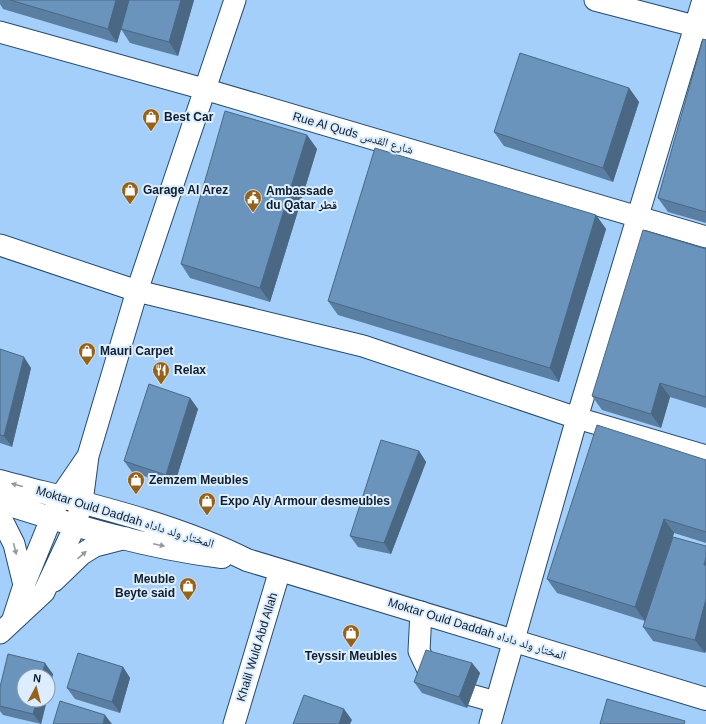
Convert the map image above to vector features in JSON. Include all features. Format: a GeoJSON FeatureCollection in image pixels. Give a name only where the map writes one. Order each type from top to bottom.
{"type":"FeatureCollection","features":[{"type":"Feature","properties":{"kind":"main road","name":"Moktar Ould Daddah المختار ولد داداه"},"geometry":{"type":"LineString","coordinates":[[0,481],[82,502],[194,536],[217,545],[247,560]]}},
{"type":"Feature","properties":{"kind":"main road","name":"Moktar Ould Daddah المختار ولد داداه"},"geometry":{"type":"LineString","coordinates":[[0,502],[75,526],[126,538],[195,553],[247,560],[706,699]]}},
{"type":"Feature","properties":{"kind":"street"},"geometry":{"type":"LineString","coordinates":[[44,592],[75,526],[82,502],[88,456],[137,291],[235,0]]}},
{"type":"Feature","properties":{"kind":"street"},"geometry":{"type":"LineString","coordinates":[[595,0],[700,28]]}},
{"type":"Feature","properties":{"kind":"street"},"geometry":{"type":"LineString","coordinates":[[490,724],[577,418],[637,217],[700,28],[703,0]]}},
{"type":"Feature","properties":{"kind":"street","name":"Rue Al Quds شارع القدس"},"geometry":{"type":"LineString","coordinates":[[0,32],[204,89],[706,238]]}},
{"type":"Feature","properties":{"kind":"street"},"geometry":{"type":"LineString","coordinates":[[0,244],[137,291],[363,346],[577,418],[706,456]]}},
{"type":"Feature","properties":{"kind":"street"},"geometry":{"type":"LineString","coordinates":[[7,627],[60,497],[88,456]]}},
{"type":"Feature","properties":{"kind":"street"},"geometry":{"type":"LineString","coordinates":[[0,516],[14,544],[24,585]]}},
{"type":"Feature","properties":{"kind":"street"},"geometry":{"type":"LineString","coordinates":[[7,627],[82,554],[95,546],[126,538]]}},
{"type":"Feature","properties":{"kind":"street","name":"Khalil Wuld Abd Allah"},"geometry":{"type":"LineString","coordinates":[[234,724],[280,570]]}},
{"type":"Feature","properties":{"kind":"street"},"geometry":{"type":"LineString","coordinates":[[421,612],[419,651],[429,672]]}},
{"type":"Feature","properties":{"kind":"street"},"geometry":{"type":"LineString","coordinates":[[471,695],[496,702]]}},
{"type":"Feature","properties":{"kind":"building"},"geometry":{"type":"Polygon","coordinates":[[[10,0],[116,0],[108,29],[10,0]]]}},
{"type":"Feature","properties":{"kind":"building"},"geometry":{"type":"Polygon","coordinates":[[[129,0],[181,0],[169,42],[121,29],[129,0]]]}},
{"type":"Feature","properties":{"kind":"building"},"geometry":{"type":"Polygon","coordinates":[[[703,39],[706,40],[706,212],[658,198],[703,39]]]}},
{"type":"Feature","properties":{"kind":"building"},"geometry":{"type":"Polygon","coordinates":[[[520,53],[629,88],[603,168],[494,132],[520,53]]]}},
{"type":"Feature","properties":{"kind":"building","name":"Ambassade du Qatar قطر"},"geometry":{"type":"Polygon","coordinates":[[[225,111],[307,135],[260,288],[181,264],[225,111]]]}},
{"type":"Feature","properties":{"kind":"building"},"geometry":{"type":"Polygon","coordinates":[[[375,148],[596,215],[550,368],[328,301],[375,148]]]}},
{"type":"Feature","properties":{"kind":"building"},"geometry":{"type":"Polygon","coordinates":[[[643,230],[706,249],[706,397],[660,383],[651,414],[592,396],[643,230]]]}},
{"type":"Feature","properties":{"kind":"building"},"geometry":{"type":"Polygon","coordinates":[[[0,349],[24,357],[4,436],[0,435],[0,349]]]}},
{"type":"Feature","properties":{"kind":"building"},"geometry":{"type":"Polygon","coordinates":[[[149,384],[190,398],[166,475],[124,461],[149,384]]]}},
{"type":"Feature","properties":{"kind":"building"},"geometry":{"type":"Polygon","coordinates":[[[597,425],[706,460],[706,532],[664,519],[635,607],[547,579],[597,425]]]}},
{"type":"Feature","properties":{"kind":"building"},"geometry":{"type":"Polygon","coordinates":[[[381,440],[419,451],[384,543],[350,536],[381,440]]]}},
{"type":"Feature","properties":{"kind":"building"},"geometry":{"type":"Polygon","coordinates":[[[673,537],[706,546],[704,565],[706,565],[706,599],[695,640],[643,627],[673,537]]]}},
{"type":"Feature","properties":{"kind":"building"},"geometry":{"type":"Polygon","coordinates":[[[426,650],[472,663],[459,697],[414,682],[426,650]]]}},
{"type":"Feature","properties":{"kind":"building"},"geometry":{"type":"Polygon","coordinates":[[[78,653],[123,667],[112,702],[67,688],[78,653]]]}},
{"type":"Feature","properties":{"kind":"building"},"geometry":{"type":"Polygon","coordinates":[[[8,654],[45,663],[44,668],[16,668],[16,708],[35,708],[33,714],[0,706],[0,687],[8,654]]]}},
{"type":"Feature","properties":{"kind":"building"},"geometry":{"type":"Polygon","coordinates":[[[304,695],[344,709],[339,724],[293,724],[304,695]]]}},
{"type":"Feature","properties":{"kind":"building"},"geometry":{"type":"Polygon","coordinates":[[[607,699],[685,721],[684,724],[600,724],[607,699]]]}},
{"type":"Feature","properties":{"kind":"building"},"geometry":{"type":"Polygon","coordinates":[[[60,701],[105,715],[103,724],[53,724],[60,701]]]}},
{"type":"Feature","properties":{"kind":"place","name":"Best Car"},"geometry":{"type":"Point","coordinates":[151,132]}},
{"type":"Feature","properties":{"kind":"place","name":"Garage Al Arez"},"geometry":{"type":"Point","coordinates":[130,205]}},
{"type":"Feature","properties":{"kind":"place","name":"Ambassade du Qatar قطر"},"geometry":{"type":"Point","coordinates":[253,213]}},
{"type":"Feature","properties":{"kind":"place","name":"Mauri Carpet"},"geometry":{"type":"Point","coordinates":[87,366]}},
{"type":"Feature","properties":{"kind":"place","name":"Relax"},"geometry":{"type":"Point","coordinates":[161,385]}},
{"type":"Feature","properties":{"kind":"place","name":"Zemzem Meubles"},"geometry":{"type":"Point","coordinates":[136,495]}},
{"type":"Feature","properties":{"kind":"place","name":"Expo Aly Armour desmeubles"},"geometry":{"type":"Point","coordinates":[207,516]}},
{"type":"Feature","properties":{"kind":"place","name":"Meuble Beyte said"},"geometry":{"type":"Point","coordinates":[188,601]}},
{"type":"Feature","properties":{"kind":"place","name":"Teyssir Meubles"},"geometry":{"type":"Point","coordinates":[351,648]}}]}
